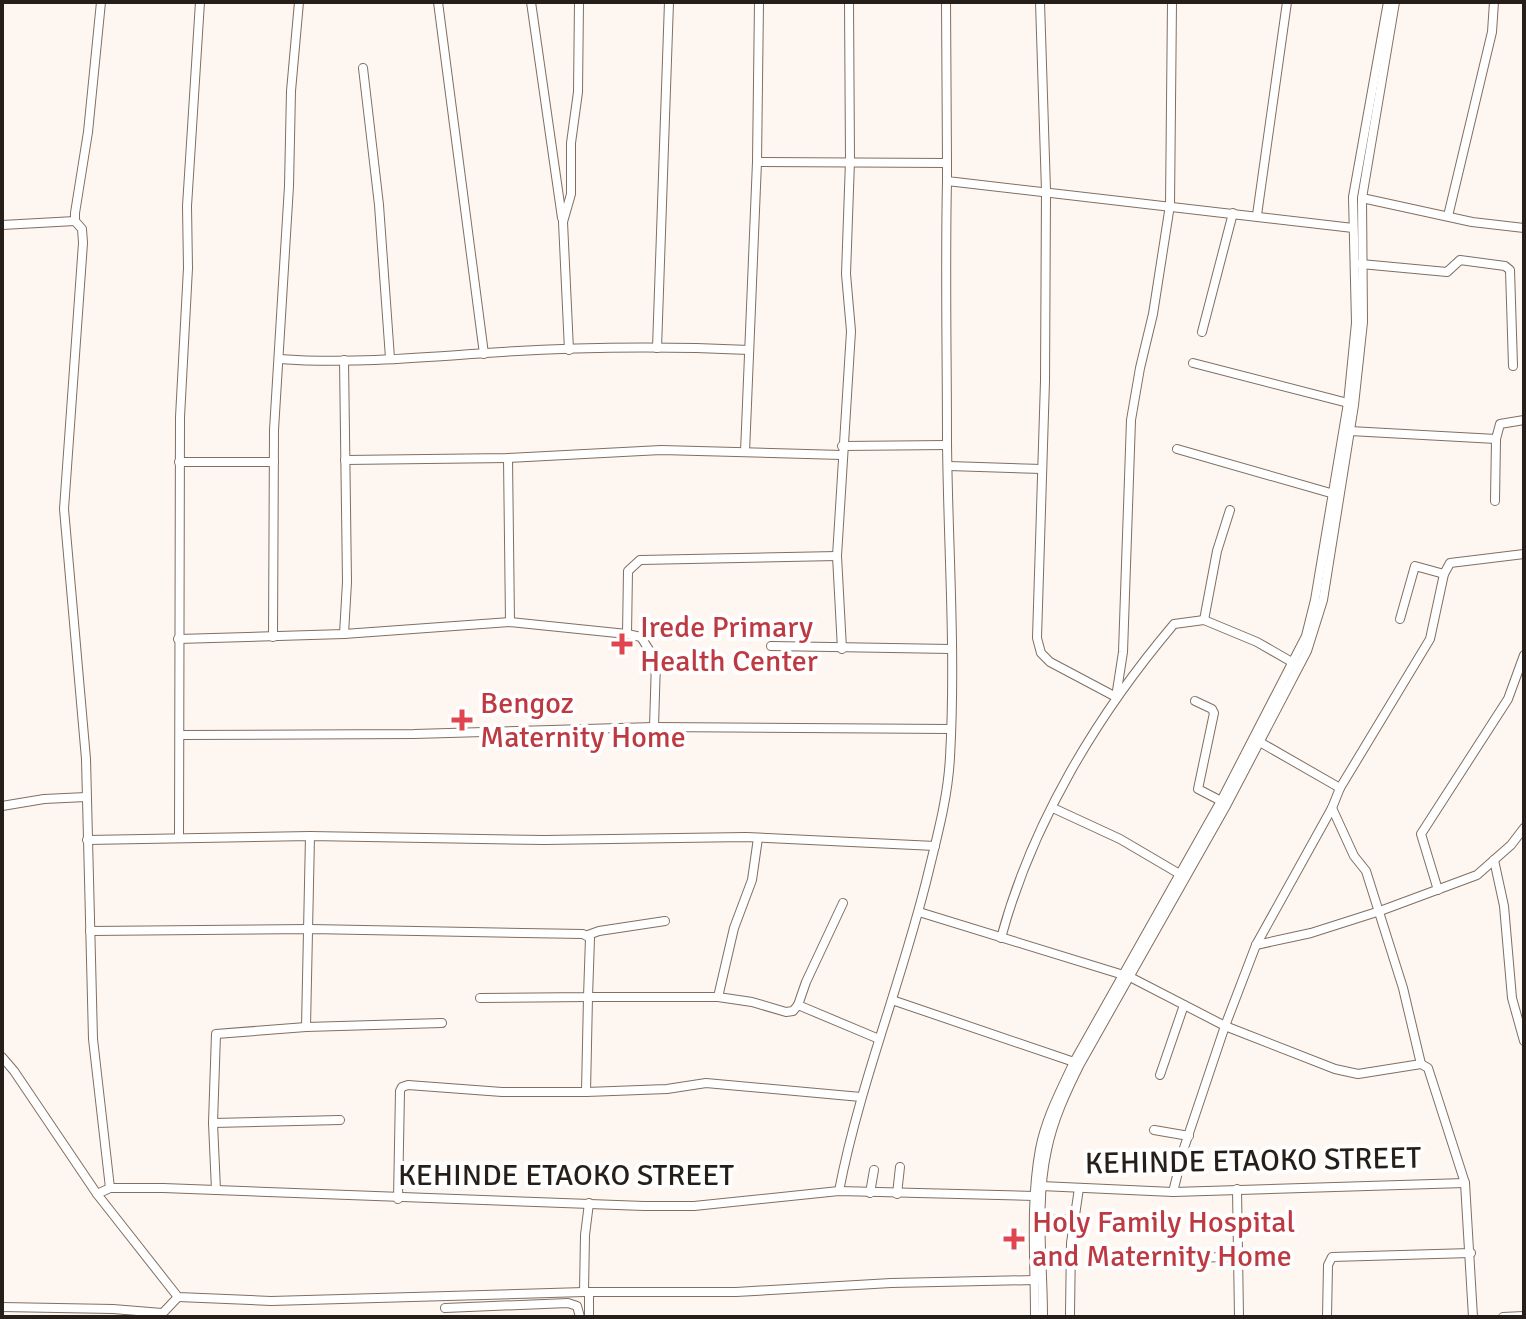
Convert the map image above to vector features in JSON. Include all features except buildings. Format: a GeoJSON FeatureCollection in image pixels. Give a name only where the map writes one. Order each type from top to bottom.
{"type":"FeatureCollection","features":[{"type":"Feature","properties":{"kind":"street"},"geometry":{"type":"LineString","coordinates":[[101,2],[75,221],[82,229],[83,243],[64,509],[86,759],[93,1039],[110,1188]]}},
{"type":"Feature","properties":{"kind":"street"},"geometry":{"type":"LineString","coordinates":[[179,838],[179,462],[188,268],[187,206],[200,2]]}},
{"type":"Feature","properties":{"kind":"street"},"geometry":{"type":"LineString","coordinates":[[273,637],[274,462],[291,91],[299,2]]}},
{"type":"Feature","properties":{"kind":"street"},"geometry":{"type":"LineString","coordinates":[[438,2],[484,354]]}},
{"type":"Feature","properties":{"kind":"street"},"geometry":{"type":"LineString","coordinates":[[531,2],[563,222],[569,350]]}},
{"type":"Feature","properties":{"kind":"street"},"geometry":{"type":"LineString","coordinates":[[563,222],[571,194],[571,143],[578,92],[579,2]]}},
{"type":"Feature","properties":{"kind":"street"},"geometry":{"type":"LineString","coordinates":[[657,348],[669,2]]}},
{"type":"Feature","properties":{"kind":"street"},"geometry":{"type":"LineString","coordinates":[[745,452],[757,162],[759,2]]}},
{"type":"Feature","properties":{"kind":"street"},"geometry":{"type":"LineString","coordinates":[[842,649],[837,556],[851,331],[846,274],[850,161],[849,2]]}},
{"type":"Feature","properties":{"kind":"street"},"geometry":{"type":"LineString","coordinates":[[839,1191],[861,1097],[919,912],[935,846],[950,758],[945,296],[946,2]]}},
{"type":"Feature","properties":{"kind":"street"},"geometry":{"type":"LineString","coordinates":[[1040,2],[1046,191],[1037,638],[1041,653],[1065,671],[1116,697]]}},
{"type":"Feature","properties":{"kind":"street"},"geometry":{"type":"LineString","coordinates":[[1116,697],[1123,652],[1131,420],[1153,314],[1170,205],[1172,2]]}},
{"type":"Feature","properties":{"kind":"street"},"geometry":{"type":"LineString","coordinates":[[1257,215],[1287,2]]}},
{"type":"Feature","properties":{"kind":"street"},"geometry":{"type":"LineString","coordinates":[[1296,664],[1315,600],[1348,403],[1356,323],[1355,188],[1388,2]]}},
{"type":"Feature","properties":{"kind":"street"},"geometry":{"type":"LineString","coordinates":[[1043,1317],[1035,1196],[1040,1147],[1046,1126],[1077,1063],[1312,639],[1323,600],[1350,431],[1363,322],[1362,198],[1395,2]]}},
{"type":"Feature","properties":{"kind":"street"},"geometry":{"type":"LineString","coordinates":[[1448,216],[1492,32],[1494,2]]}},
{"type":"Feature","properties":{"kind":"street"},"geometry":{"type":"LineString","coordinates":[[363,68],[379,205],[390,358]]}},
{"type":"Feature","properties":{"kind":"street"},"geometry":{"type":"LineString","coordinates":[[757,162],[947,163]]}},
{"type":"Feature","properties":{"kind":"street"},"geometry":{"type":"LineString","coordinates":[[947,181],[1353,228]]}},
{"type":"Feature","properties":{"kind":"street"},"geometry":{"type":"LineString","coordinates":[[1362,198],[1472,222],[1524,228]]}},
{"type":"Feature","properties":{"kind":"street"},"geometry":{"type":"LineString","coordinates":[[1202,332],[1233,213]]}},
{"type":"Feature","properties":{"kind":"street"},"geometry":{"type":"LineString","coordinates":[[2,225],[75,221]]}},
{"type":"Feature","properties":{"kind":"street"},"geometry":{"type":"LineString","coordinates":[[1361,264],[1431,272],[1447,272],[1460,260],[1505,266],[1510,270],[1513,366]]}},
{"type":"Feature","properties":{"kind":"street"},"geometry":{"type":"LineString","coordinates":[[279,359],[438,358],[657,348],[749,350]]}},
{"type":"Feature","properties":{"kind":"street"},"geometry":{"type":"LineString","coordinates":[[344,360],[347,582],[344,634]]}},
{"type":"Feature","properties":{"kind":"street"},"geometry":{"type":"LineString","coordinates":[[1193,363],[1348,403]]}},
{"type":"Feature","properties":{"kind":"street"},"geometry":{"type":"LineString","coordinates":[[1495,501],[1496,439],[1500,424],[1524,420]]}},
{"type":"Feature","properties":{"kind":"street"},"geometry":{"type":"LineString","coordinates":[[1350,431],[1496,439]]}},
{"type":"Feature","properties":{"kind":"street"},"geometry":{"type":"LineString","coordinates":[[345,460],[947,445]]}},
{"type":"Feature","properties":{"kind":"street"},"geometry":{"type":"LineString","coordinates":[[1177,449],[1334,494]]}},
{"type":"Feature","properties":{"kind":"street"},"geometry":{"type":"LineString","coordinates":[[508,458],[510,622]]}},
{"type":"Feature","properties":{"kind":"street"},"geometry":{"type":"LineString","coordinates":[[179,462],[274,462]]}},
{"type":"Feature","properties":{"kind":"street"},"geometry":{"type":"LineString","coordinates":[[949,466],[1042,469]]}},
{"type":"Feature","properties":{"kind":"street"},"geometry":{"type":"LineString","coordinates":[[1204,620],[1217,551],[1230,510]]}},
{"type":"Feature","properties":{"kind":"street"},"geometry":{"type":"LineString","coordinates":[[1173,1192],[1225,1026],[1256,945],[1340,788],[1430,639],[1444,574],[1450,563],[1524,554]]}},
{"type":"Feature","properties":{"kind":"street"},"geometry":{"type":"LineString","coordinates":[[627,634],[628,571],[640,560],[837,556]]}},
{"type":"Feature","properties":{"kind":"street"},"geometry":{"type":"LineString","coordinates":[[1400,619],[1415,566],[1444,574]]}},
{"type":"Feature","properties":{"kind":"street"},"geometry":{"type":"LineString","coordinates":[[1001,938],[1011,901],[1074,763],[1116,697],[1174,624],[1204,620],[1257,642],[1296,664]]}},
{"type":"Feature","properties":{"kind":"street"},"geometry":{"type":"LineString","coordinates":[[178,639],[344,634],[510,622],[627,634],[641,637],[656,661],[654,727]]}},
{"type":"Feature","properties":{"kind":"street"},"geometry":{"type":"LineString","coordinates":[[771,646],[951,649]]}},
{"type":"Feature","properties":{"kind":"street"},"geometry":{"type":"LineString","coordinates":[[1438,890],[1421,834],[1508,699],[1524,655]]}},
{"type":"Feature","properties":{"kind":"street"},"geometry":{"type":"LineString","coordinates":[[656,661],[720,663]]}},
{"type":"Feature","properties":{"kind":"street"},"geometry":{"type":"LineString","coordinates":[[1195,701],[1214,713],[1198,789],[1224,802]]}},
{"type":"Feature","properties":{"kind":"street"},"geometry":{"type":"LineString","coordinates":[[181,735],[414,734],[654,727],[950,729]]}},
{"type":"Feature","properties":{"kind":"street"},"geometry":{"type":"LineString","coordinates":[[1257,741],[1340,788]]}},
{"type":"Feature","properties":{"kind":"street"},"geometry":{"type":"LineString","coordinates":[[2,806],[35,800],[86,797]]}},
{"type":"Feature","properties":{"kind":"street"},"geometry":{"type":"LineString","coordinates":[[1053,808],[1120,839],[1183,876]]}},
{"type":"Feature","properties":{"kind":"street"},"geometry":{"type":"LineString","coordinates":[[1332,808],[1354,856],[1366,871],[1380,911],[1421,1064]]}},
{"type":"Feature","properties":{"kind":"street"},"geometry":{"type":"LineString","coordinates":[[1256,945],[1311,933],[1477,875],[1511,845],[1524,828]]}},
{"type":"Feature","properties":{"kind":"street"},"geometry":{"type":"LineString","coordinates":[[87,840],[310,836],[544,840],[674,837],[935,846]]}},
{"type":"Feature","properties":{"kind":"street"},"geometry":{"type":"LineString","coordinates":[[306,1027],[310,836]]}},
{"type":"Feature","properties":{"kind":"street"},"geometry":{"type":"LineString","coordinates":[[718,997],[734,928],[752,880],[758,838]]}},
{"type":"Feature","properties":{"kind":"street"},"geometry":{"type":"LineString","coordinates":[[1511,845],[1524,848]]}},
{"type":"Feature","properties":{"kind":"street"},"geometry":{"type":"LineString","coordinates":[[1494,860],[1504,906],[1512,998],[1524,1041]]}},
{"type":"Feature","properties":{"kind":"street"},"geometry":{"type":"LineString","coordinates":[[480,998],[718,997],[793,1011],[843,903]]}},
{"type":"Feature","properties":{"kind":"street"},"geometry":{"type":"LineString","coordinates":[[919,912],[1126,976],[1225,1026],[1346,1072],[1358,1074],[1421,1064],[1428,1068],[1465,1183],[1473,1317]]}},
{"type":"Feature","properties":{"kind":"street"},"geometry":{"type":"LineString","coordinates":[[90,931],[495,930],[588,935],[665,921]]}},
{"type":"Feature","properties":{"kind":"street"},"geometry":{"type":"LineString","coordinates":[[586,1092],[591,943],[588,935]]}},
{"type":"Feature","properties":{"kind":"street"},"geometry":{"type":"LineString","coordinates":[[892,1000],[1077,1063]]}},
{"type":"Feature","properties":{"kind":"street"},"geometry":{"type":"LineString","coordinates":[[798,1005],[879,1039]]}},
{"type":"Feature","properties":{"kind":"street"},"geometry":{"type":"LineString","coordinates":[[1160,1075],[1184,1005]]}},
{"type":"Feature","properties":{"kind":"street"},"geometry":{"type":"LineString","coordinates":[[216,1190],[213,1123],[216,1034],[306,1027],[442,1023]]}},
{"type":"Feature","properties":{"kind":"street"},"geometry":{"type":"LineString","coordinates":[[2,1057],[97,1194],[178,1297]]}},
{"type":"Feature","properties":{"kind":"street"},"geometry":{"type":"LineString","coordinates":[[1038,1220],[1052,1129],[1077,1063]]}},
{"type":"Feature","properties":{"kind":"street"},"geometry":{"type":"LineString","coordinates":[[398,1199],[400,1091],[408,1085],[501,1092],[586,1092],[667,1089],[706,1083],[861,1097]]}},
{"type":"Feature","properties":{"kind":"street"},"geometry":{"type":"LineString","coordinates":[[213,1123],[340,1120]]}},
{"type":"Feature","properties":{"kind":"street"},"geometry":{"type":"LineString","coordinates":[[1154,1130],[1189,1136]]}},
{"type":"Feature","properties":{"kind":"street"},"geometry":{"type":"LineString","coordinates":[[897,1194],[900,1167]]}},
{"type":"Feature","properties":{"kind":"street"},"geometry":{"type":"LineString","coordinates":[[870,1193],[874,1170]]}},
{"type":"Feature","properties":{"kind":"street","name":"KEHINDE ETAOKO STREET"},"geometry":{"type":"LineString","coordinates":[[1041,1186],[1173,1192],[1465,1183]]}},
{"type":"Feature","properties":{"kind":"street","name":"KEHINDE ETAOKO STREET"},"geometry":{"type":"LineString","coordinates":[[97,1194],[110,1188],[216,1190],[398,1199],[694,1206],[839,1191],[1035,1196]]}},
{"type":"Feature","properties":{"kind":"street"},"geometry":{"type":"LineString","coordinates":[[1070,1314],[1071,1243],[1079,1188]]}},
{"type":"Feature","properties":{"kind":"street"},"geometry":{"type":"LineString","coordinates":[[1237,1189],[1239,1317]]}},
{"type":"Feature","properties":{"kind":"street"},"geometry":{"type":"LineString","coordinates":[[589,1203],[585,1235],[589,1317]]}},
{"type":"Feature","properties":{"kind":"street"},"geometry":{"type":"LineString","coordinates":[[1038,1220],[1074,1219]]}},
{"type":"Feature","properties":{"kind":"street"},"geometry":{"type":"LineString","coordinates":[[1328,1317],[1328,1265],[1332,1257],[1471,1253]]}},
{"type":"Feature","properties":{"kind":"street"},"geometry":{"type":"LineString","coordinates":[[1097,1259],[1237,1257]]}},
{"type":"Feature","properties":{"kind":"street"},"geometry":{"type":"LineString","coordinates":[[1035,1317],[1035,1280],[1039,1265]]}},
{"type":"Feature","properties":{"kind":"street"},"geometry":{"type":"LineString","coordinates":[[2,1307],[137,1309],[160,1315],[178,1297],[271,1301],[586,1292],[736,1292],[891,1283],[1035,1280]]}},
{"type":"Feature","properties":{"kind":"street"},"geometry":{"type":"LineString","coordinates":[[445,1308],[568,1303],[577,1306],[580,1317]]}},
{"type":"Feature","properties":{"kind":"street"},"geometry":{"type":"LineString","coordinates":[[1503,1317],[1524,1316]]}},
{"type":"Feature","properties":{"kind":"place","name":"Irede Primary Health Center"},"geometry":{"type":"Point","coordinates":[622,644]}},
{"type":"Feature","properties":{"kind":"place","name":"Bengoz Maternity Home"},"geometry":{"type":"Point","coordinates":[462,720]}},
{"type":"Feature","properties":{"kind":"place","name":"Holy Family Hospital and Maternity Home"},"geometry":{"type":"Point","coordinates":[1014,1239]}}]}
